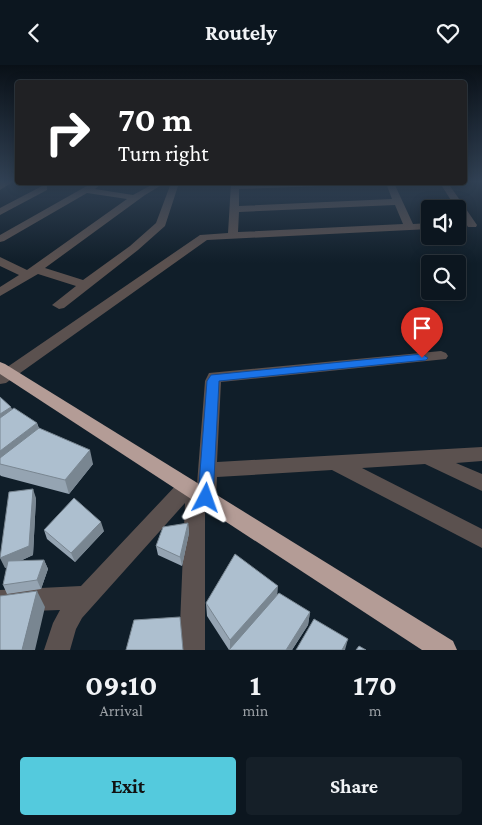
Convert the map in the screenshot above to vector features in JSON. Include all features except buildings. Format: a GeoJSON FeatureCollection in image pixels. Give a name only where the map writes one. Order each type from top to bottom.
{"type":"FeatureCollection","features":[{"type":"Feature","properties":{"kind":"highway"},"geometry":{"type":"LineString","coordinates":[[3,373],[196,492],[444,650]]}},
{"type":"Feature","properties":{"kind":"street"},"geometry":{"type":"LineString","coordinates":[[0,239],[54,208]]}},
{"type":"Feature","properties":{"kind":"street"},"geometry":{"type":"LineString","coordinates":[[0,292],[32,272],[121,208]]}},
{"type":"Feature","properties":{"kind":"street"},"geometry":{"type":"LineString","coordinates":[[59,305],[161,224],[166,208]]}},
{"type":"Feature","properties":{"kind":"street"},"geometry":{"type":"LineString","coordinates":[[234,235],[234,209],[250,208]]}},
{"type":"Feature","properties":{"kind":"street"},"geometry":{"type":"LineString","coordinates":[[401,208],[409,227]]}},
{"type":"Feature","properties":{"kind":"street"},"geometry":{"type":"LineString","coordinates":[[464,208],[477,225]]}},
{"type":"Feature","properties":{"kind":"street"},"geometry":{"type":"LineString","coordinates":[[0,217],[23,226]]}},
{"type":"Feature","properties":{"kind":"street"},"geometry":{"type":"LineString","coordinates":[[3,373],[204,237],[421,226]]}},
{"type":"Feature","properties":{"kind":"street"},"geometry":{"type":"LineString","coordinates":[[0,261],[32,272],[85,285]]}},
{"type":"Feature","properties":{"kind":"street"},"geometry":{"type":"LineString","coordinates":[[57,650],[65,623],[84,597],[196,492],[208,470],[213,381],[215,377],[441,356]]}},
{"type":"Feature","properties":{"kind":"street"},"geometry":{"type":"LineString","coordinates":[[208,470],[482,454]]}},
{"type":"Feature","properties":{"kind":"street"},"geometry":{"type":"LineString","coordinates":[[427,457],[482,483]]}},
{"type":"Feature","properties":{"kind":"street"},"geometry":{"type":"LineString","coordinates":[[334,463],[482,539]]}},
{"type":"Feature","properties":{"kind":"street"},"geometry":{"type":"LineString","coordinates":[[192,650],[196,492]]}},
{"type":"Feature","properties":{"kind":"street"},"geometry":{"type":"LineString","coordinates":[[0,601],[84,597]]}},
{"type":"Feature","properties":{"kind":"route"},"geometry":{"type":"LineString","coordinates":[[206,498],[213,381],[215,377],[422,358]]}}]}
